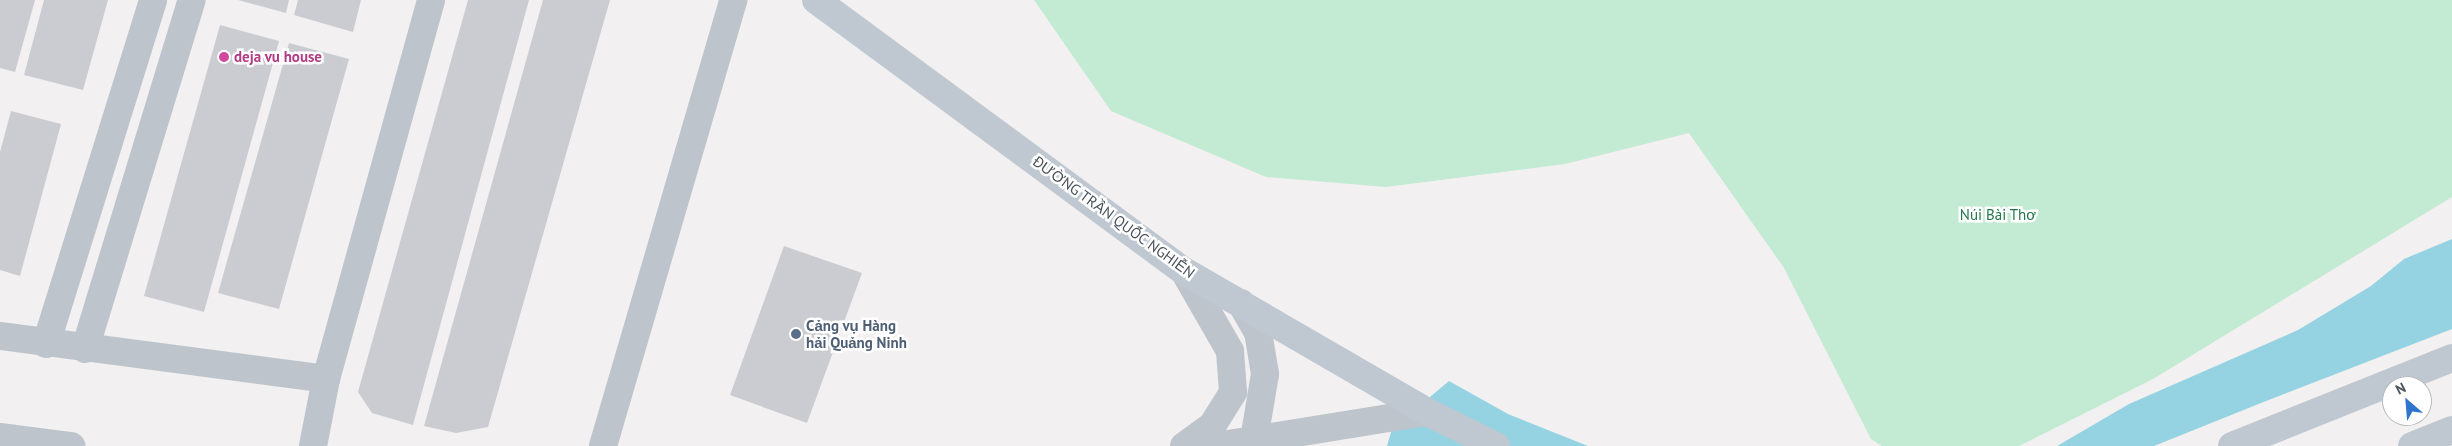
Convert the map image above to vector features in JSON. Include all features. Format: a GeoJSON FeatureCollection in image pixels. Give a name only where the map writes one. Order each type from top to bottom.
{"type":"FeatureCollection","features":[{"type":"Feature","properties":{"kind":"main road","name":"ĐƯỜNG TRẦN QUỐC NGHIỄN"},"geometry":{"type":"LineString","coordinates":[[816,0],[1184,271],[1427,412],[1496,446]]}},
{"type":"Feature","properties":{"kind":"main road"},"geometry":{"type":"LineString","coordinates":[[2232,446],[2452,358]]}},
{"type":"Feature","properties":{"kind":"main road"},"geometry":{"type":"LineString","coordinates":[[2412,446],[2452,430]]}},
{"type":"Feature","properties":{"kind":"street"},"geometry":{"type":"LineString","coordinates":[[46,344],[153,0]]}},
{"type":"Feature","properties":{"kind":"street"},"geometry":{"type":"LineString","coordinates":[[85,349],[192,0]]}},
{"type":"Feature","properties":{"kind":"street"},"geometry":{"type":"LineString","coordinates":[[313,446],[326,379],[431,0]]}},
{"type":"Feature","properties":{"kind":"street"},"geometry":{"type":"LineString","coordinates":[[603,446],[734,0]]}},
{"type":"Feature","properties":{"kind":"street"},"geometry":{"type":"LineString","coordinates":[[1184,271],[1230,352],[1233,392],[1212,426],[1184,446]]}},
{"type":"Feature","properties":{"kind":"street"},"geometry":{"type":"LineString","coordinates":[[1241,303],[1258,332],[1265,374],[1255,442]]}},
{"type":"Feature","properties":{"kind":"street"},"geometry":{"type":"LineString","coordinates":[[0,336],[46,344],[326,379]]}},
{"type":"Feature","properties":{"kind":"street"},"geometry":{"type":"LineString","coordinates":[[1216,446],[1255,442],[1427,412]]}},
{"type":"Feature","properties":{"kind":"street"},"geometry":{"type":"LineString","coordinates":[[0,437],[71,446]]}},
{"type":"Feature","properties":{"kind":"green space","name":"Núi Bài Thơ"},"geometry":{"type":"Polygon","coordinates":[[[1034,0],[2452,0],[2452,197],[2153,379],[2019,446],[1882,446],[1871,439],[1784,268],[1689,133],[1565,164],[1386,187],[1266,177],[1111,111],[1034,0]]]}},
{"type":"Feature","properties":{"kind":"water"},"geometry":{"type":"Polygon","coordinates":[[[2452,239],[2452,446],[2057,446],[2129,404],[2298,330],[2371,286],[2404,259],[2452,239]]]}},
{"type":"Feature","properties":{"kind":"water"},"geometry":{"type":"Polygon","coordinates":[[[1449,381],[1508,414],[1588,446],[1387,446],[1392,429],[1449,381]]]}},
{"type":"Feature","properties":{"kind":"pier"},"geometry":{"type":"Polygon","coordinates":[[[2452,329],[2452,446],[2154,446],[2266,401],[2452,329]]]}},
{"type":"Feature","properties":{"kind":"building"},"geometry":{"type":"Polygon","coordinates":[[[0,0],[35,0],[15,72],[0,68],[0,0]]]}},
{"type":"Feature","properties":{"kind":"building"},"geometry":{"type":"Polygon","coordinates":[[[44,0],[108,0],[83,90],[24,75],[44,0]]]}},
{"type":"Feature","properties":{"kind":"building"},"geometry":{"type":"Polygon","coordinates":[[[238,0],[289,0],[286,13],[238,0]]]}},
{"type":"Feature","properties":{"kind":"building"},"geometry":{"type":"Polygon","coordinates":[[[298,0],[361,0],[353,32],[294,15],[298,0]]]}},
{"type":"Feature","properties":{"kind":"building"},"geometry":{"type":"Polygon","coordinates":[[[468,0],[529,0],[413,425],[372,413],[358,392],[468,0]]]}},
{"type":"Feature","properties":{"kind":"building"},"geometry":{"type":"Polygon","coordinates":[[[543,0],[610,0],[488,427],[456,433],[424,426],[543,0]]]}},
{"type":"Feature","properties":{"kind":"building"},"geometry":{"type":"Polygon","coordinates":[[[220,25],[279,41],[204,312],[144,296],[220,25]]]}},
{"type":"Feature","properties":{"kind":"building"},"geometry":{"type":"Polygon","coordinates":[[[289,43],[349,59],[279,309],[218,293],[289,43]]]}},
{"type":"Feature","properties":{"kind":"building"},"geometry":{"type":"Polygon","coordinates":[[[11,111],[61,124],[20,276],[0,270],[0,152],[11,111]]]}},
{"type":"Feature","properties":{"kind":"building","name":"Cảng vụ Hàng hải Quảng Ninh"},"geometry":{"type":"Polygon","coordinates":[[[784,246],[862,273],[807,423],[730,395],[784,246]]]}},
{"type":"Feature","properties":{"kind":"place","name":"deja vu house"},"geometry":{"type":"Point","coordinates":[224,57]}},
{"type":"Feature","properties":{"kind":"place","name":"Cảng vụ Hàng hải Quảng Ninh"},"geometry":{"type":"Point","coordinates":[796,334]}}]}
